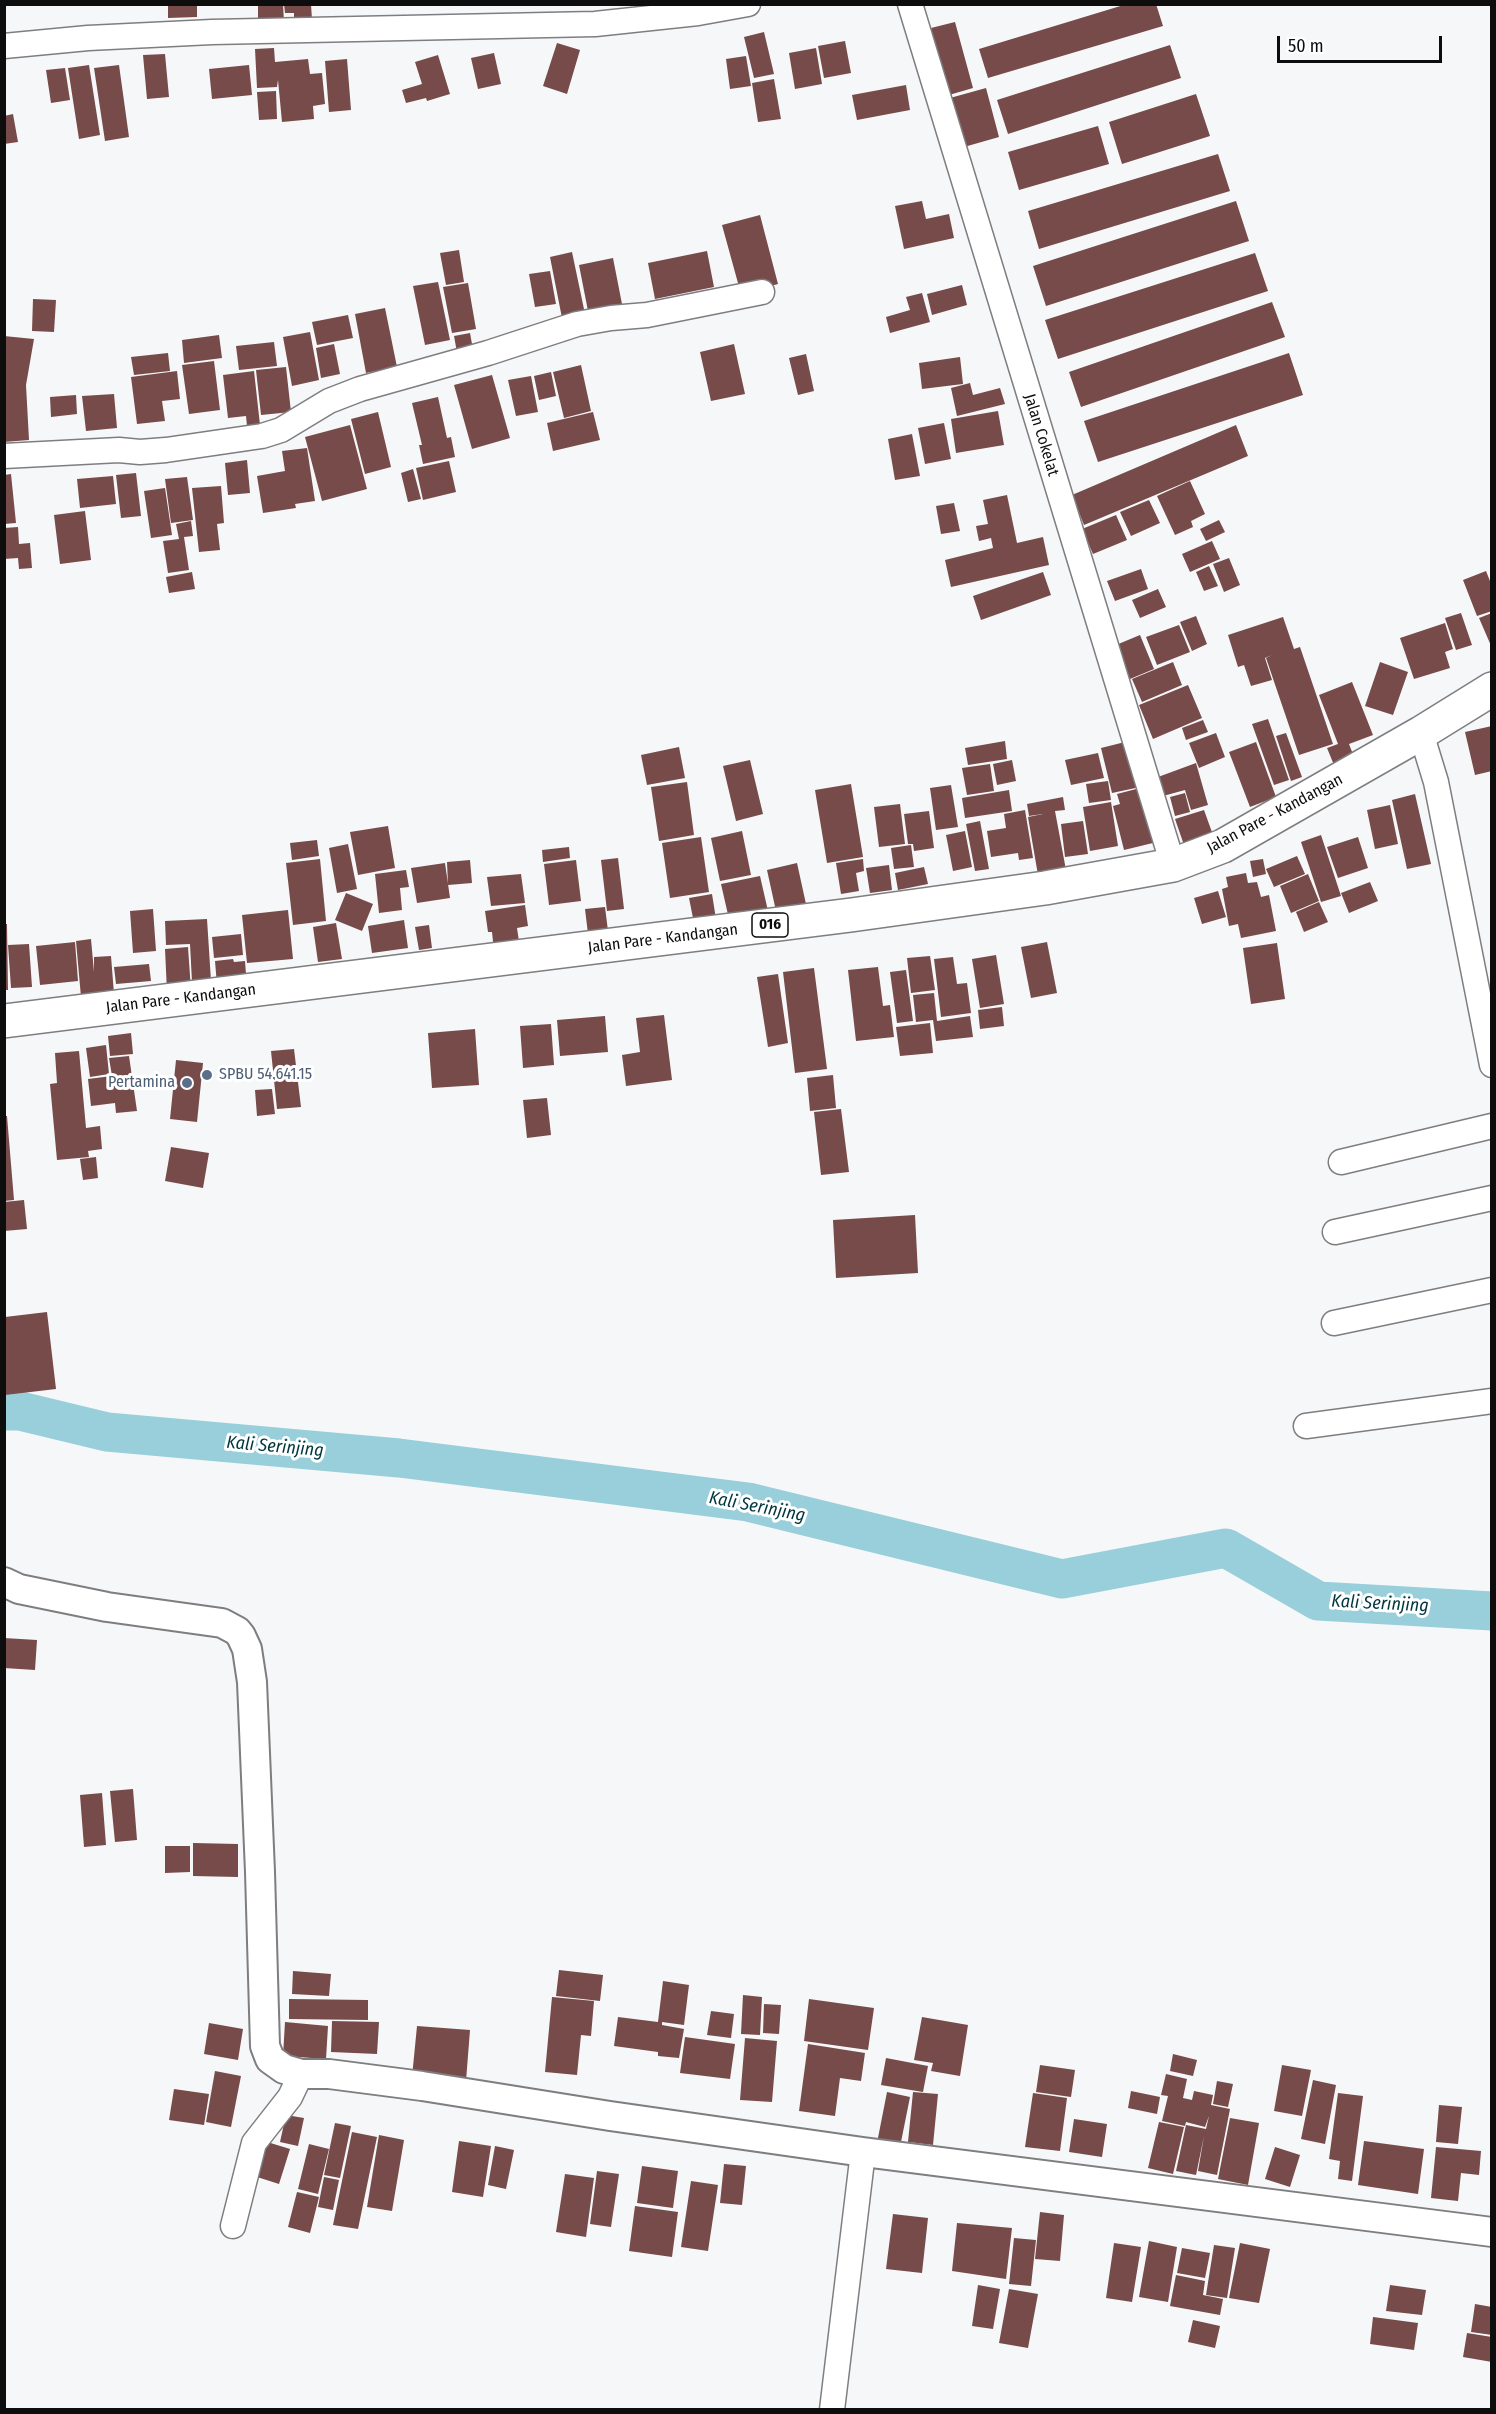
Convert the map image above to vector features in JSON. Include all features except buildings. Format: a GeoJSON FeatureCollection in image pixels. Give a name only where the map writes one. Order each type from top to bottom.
{"type":"FeatureCollection","features":[{"type":"Feature","properties":{"kind":"main road","name":"Jalan Pare - Kandangan"},"geometry":{"type":"LineString","coordinates":[[4,1022],[850,915],[1045,888],[1173,865],[1223,846],[1421,733],[1491,689]]}},
{"type":"Feature","properties":{"kind":"street"},"geometry":{"type":"LineString","coordinates":[[4,46],[88,38],[212,32],[595,24],[698,13],[748,4]]}},
{"type":"Feature","properties":{"kind":"street","name":"Jalan Cokelat"},"geometry":{"type":"LineString","coordinates":[[910,4],[1173,865]]}},
{"type":"Feature","properties":{"kind":"street"},"geometry":{"type":"LineString","coordinates":[[4,456],[166,450],[262,436],[281,430],[329,401],[360,389],[488,353],[577,324],[647,315],[762,292]]}},
{"type":"Feature","properties":{"kind":"street"},"geometry":{"type":"LineString","coordinates":[[1421,733],[1436,782],[1491,1065]]}},
{"type":"Feature","properties":{"kind":"street"},"geometry":{"type":"LineString","coordinates":[[1341,1162],[1491,1126]]}},
{"type":"Feature","properties":{"kind":"street"},"geometry":{"type":"LineString","coordinates":[[1335,1232],[1491,1198]]}},
{"type":"Feature","properties":{"kind":"street"},"geometry":{"type":"LineString","coordinates":[[1334,1323],[1491,1290]]}},
{"type":"Feature","properties":{"kind":"street"},"geometry":{"type":"LineString","coordinates":[[1306,1426],[1491,1401]]}},
{"type":"Feature","properties":{"kind":"street"},"geometry":{"type":"LineString","coordinates":[[4,1582],[20,1589],[77,1602],[180,1619],[222,1623],[237,1631],[241,1636],[248,1649],[252,1682],[265,2046],[270,2059],[277,2065],[301,2074],[329,2074],[422,2086],[610,2116],[863,2152],[1491,2232]]}},
{"type":"Feature","properties":{"kind":"street"},"geometry":{"type":"LineString","coordinates":[[233,2226],[254,2143],[290,2097],[301,2074]]}},
{"type":"Feature","properties":{"kind":"street"},"geometry":{"type":"LineString","coordinates":[[832,2409],[863,2152]]}},
{"type":"Feature","properties":{"kind":"waterway","name":"Kali Serinjing"},"geometry":{"type":"LineString","coordinates":[[4,1411],[20,1411],[107,1432],[399,1458],[748,1502],[1062,1579],[1226,1548],[1318,1601],[1492,1611]]}},
{"type":"Feature","properties":{"kind":"place","name":"SPBU 54.641.15"},"geometry":{"type":"Point","coordinates":[207,1075]}},
{"type":"Feature","properties":{"kind":"place","name":"Pertamina"},"geometry":{"type":"Point","coordinates":[187,1083]}}]}
